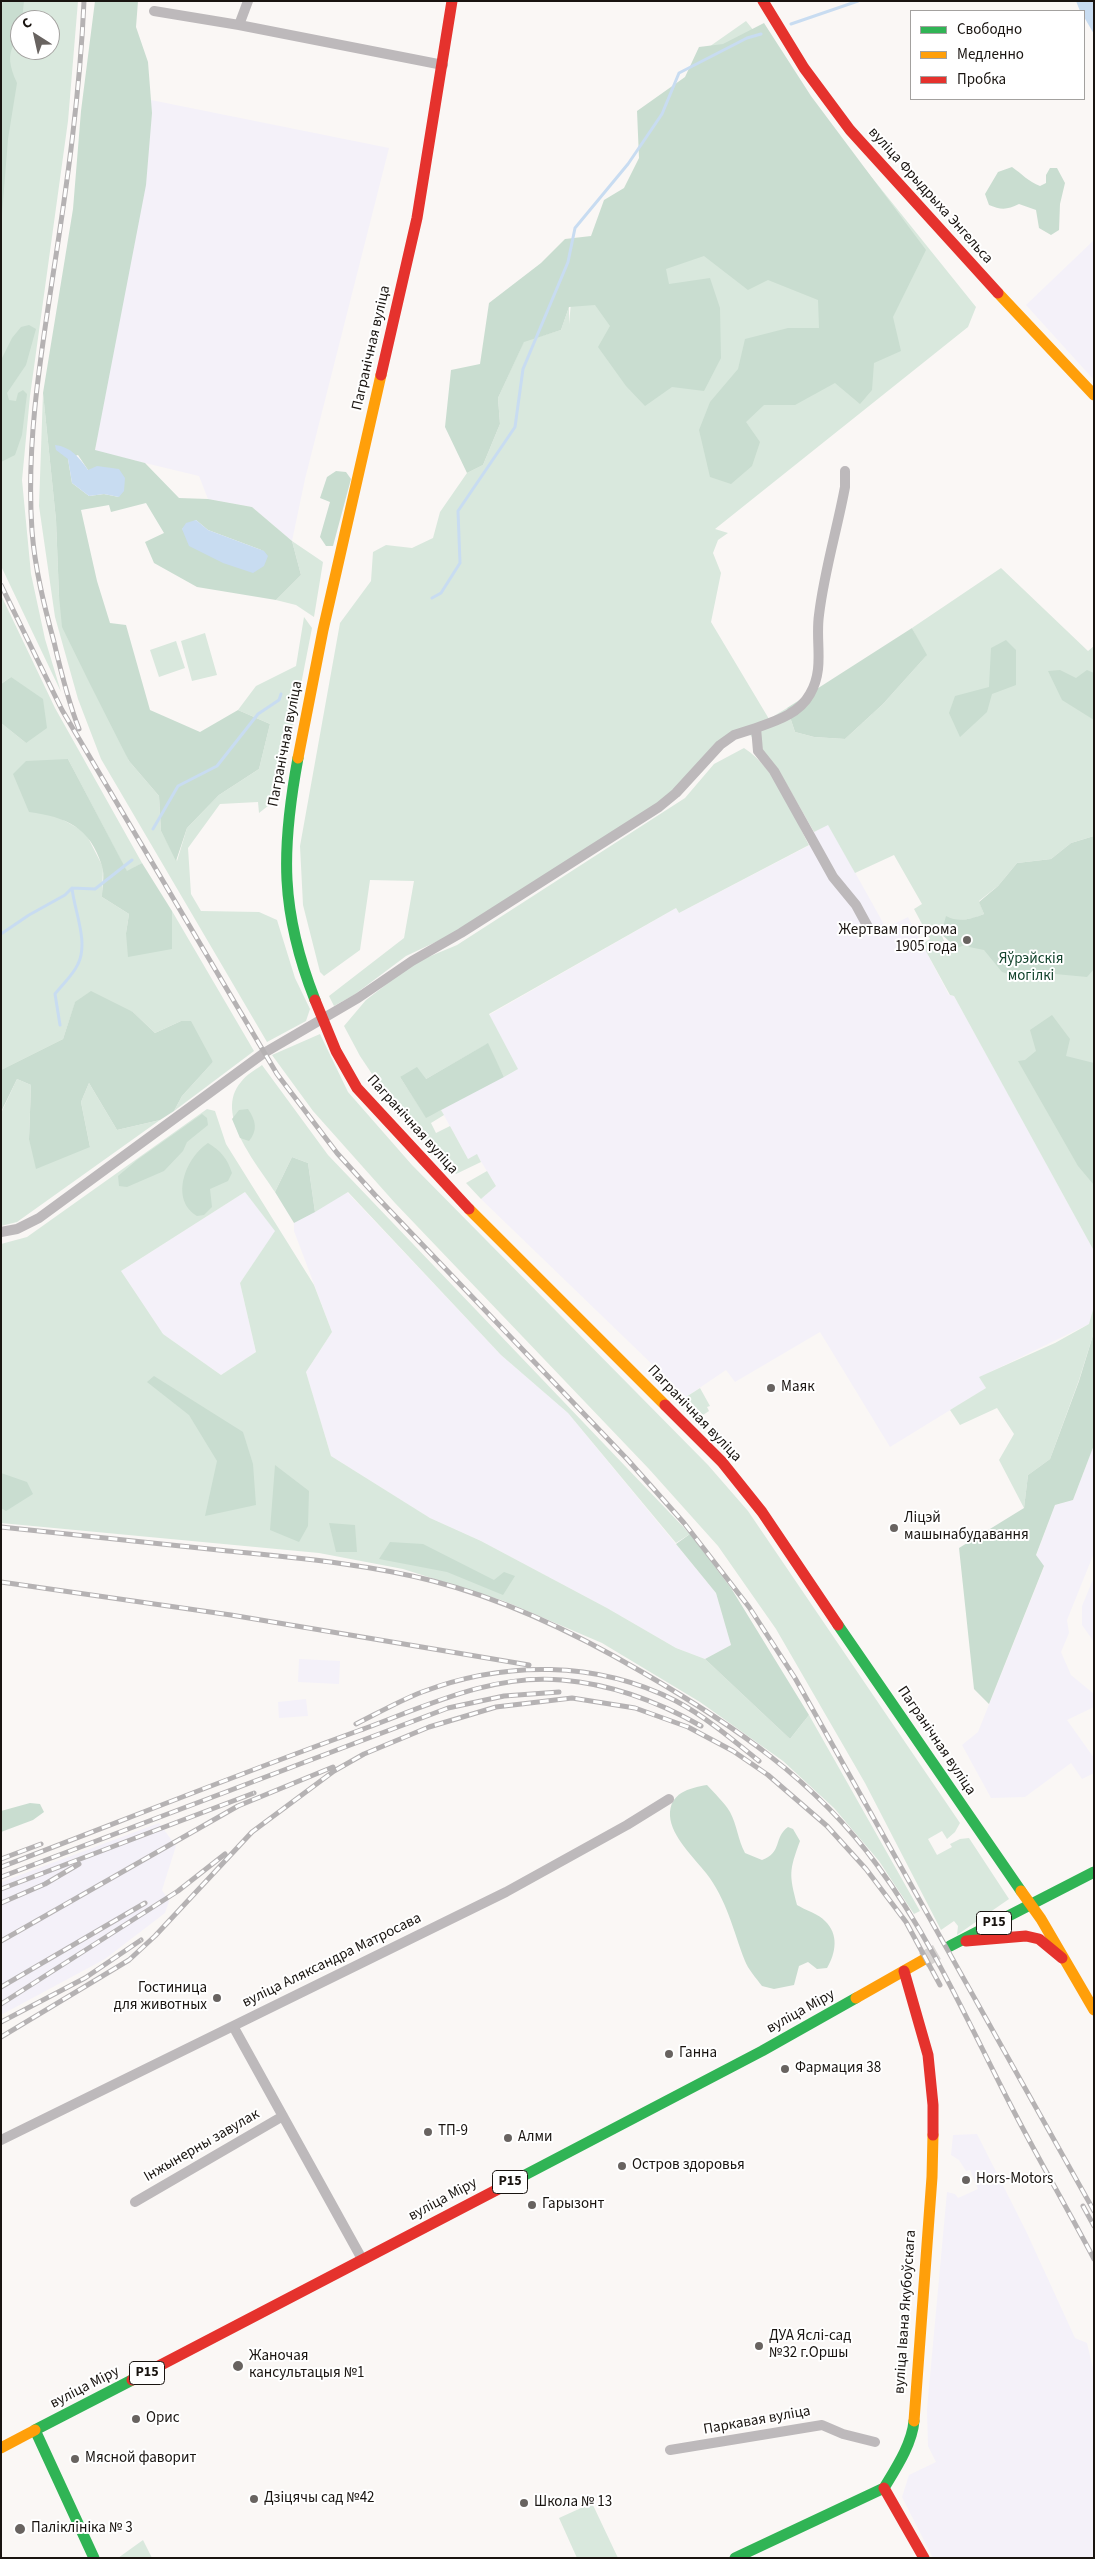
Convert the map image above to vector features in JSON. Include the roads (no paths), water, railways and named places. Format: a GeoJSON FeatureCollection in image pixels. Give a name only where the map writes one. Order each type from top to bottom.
{"type":"FeatureCollection","features":[{"type":"Feature","properties":{"kind":"street"},"geometry":{"type":"LineString","coordinates":[[239,25],[248,1]]}},
{"type":"Feature","properties":{"kind":"street","name":"Пагранічная вуліца"},"geometry":{"type":"LineString","coordinates":[[452,1],[417,218],[323,630],[288,812],[285,860],[289,912],[301,964],[336,1051],[357,1088],[378,1113],[460,1200],[722,1462],[762,1512],[1041,1919],[1094,2010]]}},
{"type":"Feature","properties":{"kind":"street","name":"вуліца Фрыдрыха Энгельса"},"geometry":{"type":"LineString","coordinates":[[763,1],[804,68],[850,130],[1000,296],[1094,395]]}},
{"type":"Feature","properties":{"kind":"street"},"geometry":{"type":"LineString","coordinates":[[154,11],[239,25],[443,65]]}},
{"type":"Feature","properties":{"kind":"street"},"geometry":{"type":"LineString","coordinates":[[1,1232],[17,1229],[39,1218],[264,1053],[322,1020],[659,807],[676,793],[720,745],[734,735],[782,718],[801,706],[815,685],[820,666],[818,616],[824,578],[845,487],[845,471]]}},
{"type":"Feature","properties":{"kind":"street"},"geometry":{"type":"LineString","coordinates":[[756,728],[758,751],[774,771],[833,877],[856,906],[868,927]]}},
{"type":"Feature","properties":{"kind":"street","name":"вуліца Аляксандра Матросава"},"geometry":{"type":"LineString","coordinates":[[1,2140],[506,1892],[627,1825],[669,1799]]}},
{"type":"Feature","properties":{"kind":"street","name":"Р15"},"geometry":{"type":"LineString","coordinates":[[1062,1958],[1040,1939],[1026,1936],[947,1947],[1094,1872]]}},
{"type":"Feature","properties":{"kind":"street","name":"вуліца Міру"},"geometry":{"type":"LineString","coordinates":[[1,2448],[762,2051],[923,1960]]}},
{"type":"Feature","properties":{"kind":"street","name":"вуліца Івана Якубоўскага"},"geometry":{"type":"LineString","coordinates":[[884,2488],[898,2465],[913,2428],[932,2177],[933,2105],[928,2055],[904,1971]]}},
{"type":"Feature","properties":{"kind":"street"},"geometry":{"type":"LineString","coordinates":[[233,2026],[362,2259]]}},
{"type":"Feature","properties":{"kind":"street","name":"Інжынерны завулак"},"geometry":{"type":"LineString","coordinates":[[136,2202],[283,2116]]}},
{"type":"Feature","properties":{"kind":"street","name":"Паркавая вуліца"},"geometry":{"type":"LineString","coordinates":[[670,2450],[822,2425],[843,2434],[875,2442]]}},
{"type":"Feature","properties":{"kind":"street"},"geometry":{"type":"LineString","coordinates":[[35,2430],[94,2558]]}},
{"type":"Feature","properties":{"kind":"street"},"geometry":{"type":"LineString","coordinates":[[736,2558],[884,2488],[924,2558]]}},
{"type":"Feature","properties":{"kind":"water"},"geometry":{"type":"Polygon","coordinates":[[[1076,1],[1094,1],[1094,34],[1085,19],[1085,10],[1080,10],[1076,1]]]}},
{"type":"Feature","properties":{"kind":"water"},"geometry":{"type":"Polygon","coordinates":[[[55,445],[66,448],[74,453],[88,470],[97,466],[119,469],[125,478],[124,491],[119,497],[104,494],[89,496],[72,483],[68,459],[56,450],[55,445]]]}},
{"type":"Feature","properties":{"kind":"water"},"geometry":{"type":"Polygon","coordinates":[[[196,520],[208,530],[264,551],[268,556],[264,566],[253,573],[223,563],[189,546],[182,529],[186,523],[196,520]]]}},
{"type":"Feature","properties":{"kind":"waterway"},"geometry":{"type":"LineString","coordinates":[[791,24],[858,1]]}},
{"type":"Feature","properties":{"kind":"waterway"},"geometry":{"type":"LineString","coordinates":[[432,598],[441,593],[460,563],[458,511],[515,427],[523,369],[568,262],[575,228],[628,164],[662,114],[679,73],[747,38],[761,34]]}},
{"type":"Feature","properties":{"kind":"waterway"},"geometry":{"type":"LineString","coordinates":[[153,829],[178,786],[217,766],[258,714],[279,700],[281,694]]}},
{"type":"Feature","properties":{"kind":"waterway"},"geometry":{"type":"LineString","coordinates":[[1,934],[29,915],[65,895],[72,888],[95,889],[132,860]]}},
{"type":"Feature","properties":{"kind":"waterway"},"geometry":{"type":"LineString","coordinates":[[60,1025],[55,994],[76,968],[82,946],[72,888]]}},
{"type":"Feature","properties":{"kind":"tunnel"},"geometry":{"type":"LineString","coordinates":[[923,1960],[937,1952]]}},
{"type":"Feature","properties":{"kind":"railway"},"geometry":{"type":"LineString","coordinates":[[79,729],[71,708],[40,587],[33,545],[31,467],[35,403],[72,139],[84,1]]}},
{"type":"Feature","properties":{"kind":"railway"},"geometry":{"type":"LineString","coordinates":[[1,585],[62,710],[277,1074],[337,1153],[627,1459],[684,1523],[749,1607],[795,1678],[1094,2211]]}},
{"type":"Feature","properties":{"kind":"railway"},"geometry":{"type":"LineString","coordinates":[[1,1527],[332,1562],[383,1570],[433,1581],[488,1598],[541,1619],[592,1644],[708,1712],[770,1756],[799,1780],[853,1834],[877,1865],[932,1951],[1019,2122],[1094,2259]]}},
{"type":"Feature","properties":{"kind":"railway"},"geometry":{"type":"LineString","coordinates":[[1,1582],[231,1615],[529,1665]]}},
{"type":"Feature","properties":{"kind":"railway"},"geometry":{"type":"LineString","coordinates":[[356,1724],[422,1692],[453,1682],[517,1670],[582,1672],[614,1678],[676,1701],[709,1721],[759,1761]]}},
{"type":"Feature","properties":{"kind":"railway"},"geometry":{"type":"LineString","coordinates":[[1,1867],[430,1704],[482,1687],[535,1679],[562,1680],[598,1685],[634,1695],[668,1709],[701,1726]]}},
{"type":"Feature","properties":{"kind":"railway"},"geometry":{"type":"LineString","coordinates":[[1,1877],[448,1708],[504,1696],[559,1692]]}},
{"type":"Feature","properties":{"kind":"railway"},"geometry":{"type":"LineString","coordinates":[[1,2037],[129,1960],[155,1936],[252,1832],[334,1771],[364,1754],[429,1727],[496,1707],[572,1698],[635,1708],[688,1727],[733,1751],[768,1775],[827,1826],[866,1869],[906,1922],[940,1985]]}},
{"type":"Feature","properties":{"kind":"railway"},"geometry":{"type":"LineString","coordinates":[[1,1941],[238,1806],[333,1767]]}},
{"type":"Feature","properties":{"kind":"railway"},"geometry":{"type":"LineString","coordinates":[[1,1889],[254,1793]]}},
{"type":"Feature","properties":{"kind":"railway"},"geometry":{"type":"LineString","coordinates":[[1,1859],[41,1844]]}},
{"type":"Feature","properties":{"kind":"railway"},"geometry":{"type":"LineString","coordinates":[[1,2004],[178,1891],[225,1854]]}},
{"type":"Feature","properties":{"kind":"railway"},"geometry":{"type":"LineString","coordinates":[[1,1903],[45,1884],[79,1864]]}},
{"type":"Feature","properties":{"kind":"railway"},"geometry":{"type":"LineString","coordinates":[[1,1987],[145,1903]]}},
{"type":"Feature","properties":{"kind":"railway"},"geometry":{"type":"LineString","coordinates":[[1,2022],[85,1978],[141,1940]]}},
{"type":"Feature","properties":{"kind":"railway"},"geometry":{"type":"LineString","coordinates":[[1083,2206],[1094,2226]]}},
{"type":"Feature","properties":{"kind":"place","name":"Жертвам погрома 1905 года"},"geometry":{"type":"Point","coordinates":[967,940]}},
{"type":"Feature","properties":{"kind":"place","name":"Маяк"},"geometry":{"type":"Point","coordinates":[771,1388]}},
{"type":"Feature","properties":{"kind":"place","name":"Ліцэй машынабудавання"},"geometry":{"type":"Point","coordinates":[894,1528]}},
{"type":"Feature","properties":{"kind":"place","name":"Гостиница для животных"},"geometry":{"type":"Point","coordinates":[217,1998]}},
{"type":"Feature","properties":{"kind":"place","name":"Ганна"},"geometry":{"type":"Point","coordinates":[669,2054]}},
{"type":"Feature","properties":{"kind":"place","name":"Фармация 38"},"geometry":{"type":"Point","coordinates":[785,2069]}},
{"type":"Feature","properties":{"kind":"place","name":"ТП-9"},"geometry":{"type":"Point","coordinates":[428,2132]}},
{"type":"Feature","properties":{"kind":"place","name":"Алми"},"geometry":{"type":"Point","coordinates":[508,2138]}},
{"type":"Feature","properties":{"kind":"place","name":"Остров здоровья"},"geometry":{"type":"Point","coordinates":[622,2166]}},
{"type":"Feature","properties":{"kind":"place","name":"Hors-Motors"},"geometry":{"type":"Point","coordinates":[966,2180]}},
{"type":"Feature","properties":{"kind":"place","name":"Гарызонт"},"geometry":{"type":"Point","coordinates":[532,2205]}},
{"type":"Feature","properties":{"kind":"place","name":"ДУА Яслі-сад №32 г.Оршы"},"geometry":{"type":"Point","coordinates":[759,2346]}},
{"type":"Feature","properties":{"kind":"place","name":"Жаночая кансультацыя №1"},"geometry":{"type":"Point","coordinates":[238,2366]}},
{"type":"Feature","properties":{"kind":"place","name":"Орис"},"geometry":{"type":"Point","coordinates":[136,2419]}},
{"type":"Feature","properties":{"kind":"place","name":"Мясной фаворит"},"geometry":{"type":"Point","coordinates":[75,2459]}},
{"type":"Feature","properties":{"kind":"place","name":"Дзіцячы сад №42"},"geometry":{"type":"Point","coordinates":[254,2499]}},
{"type":"Feature","properties":{"kind":"place","name":"Школа № 13"},"geometry":{"type":"Point","coordinates":[524,2503]}},
{"type":"Feature","properties":{"kind":"place","name":"Паліклініка № 3"},"geometry":{"type":"Point","coordinates":[20,2529]}},
{"type":"Feature","properties":{"kind":"park label","name":"Яўрэйскія могілкі"},"geometry":{"type":"Point","coordinates":[1031,968]}}]}
